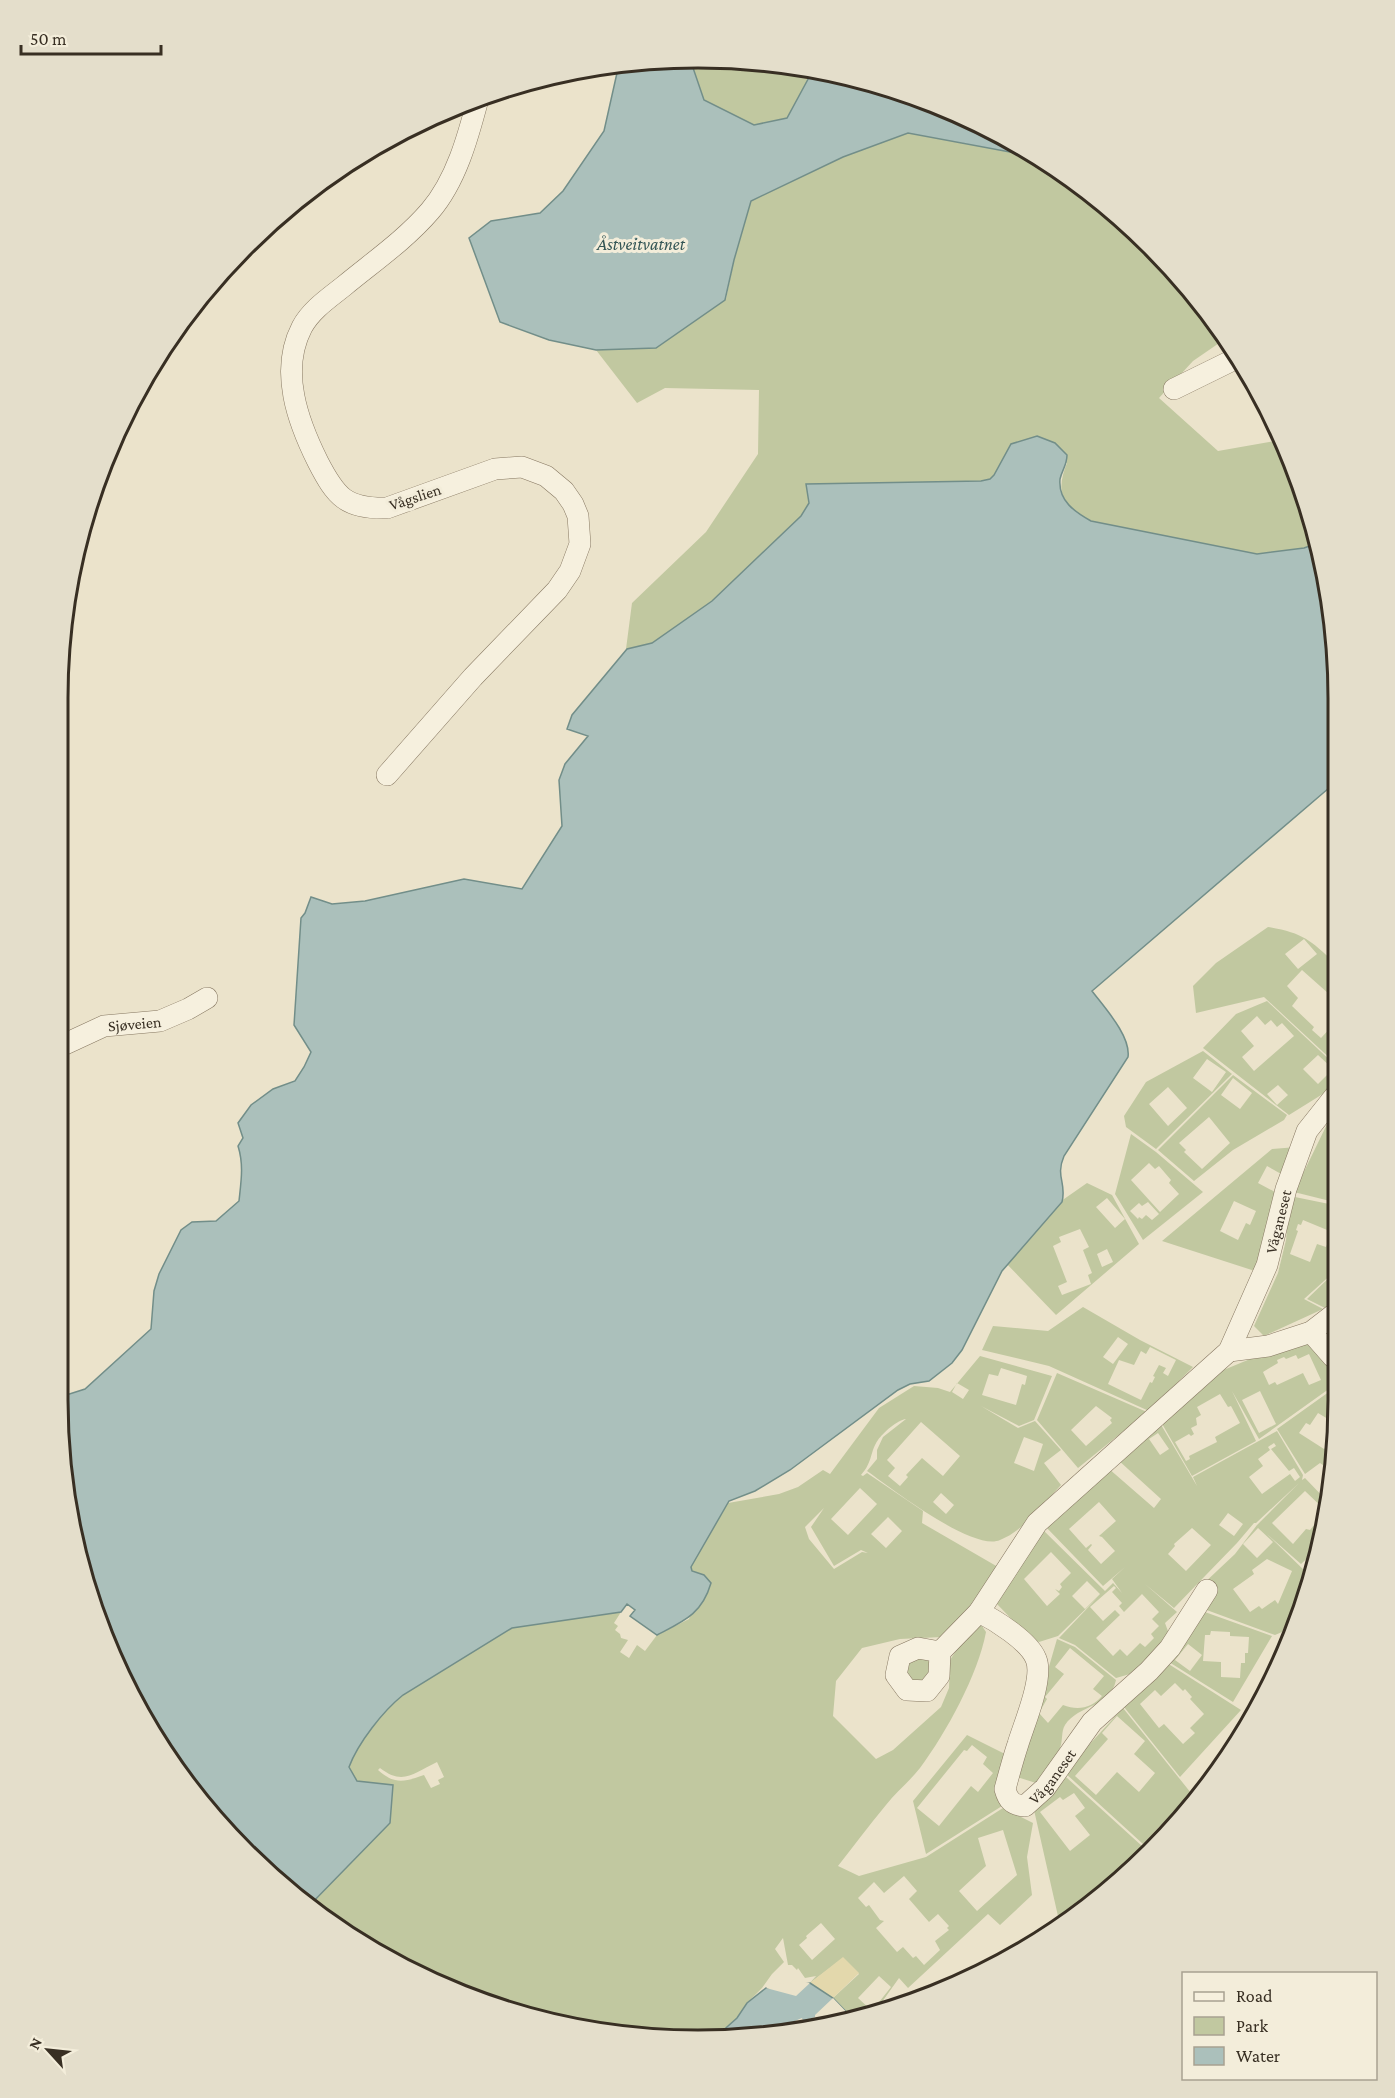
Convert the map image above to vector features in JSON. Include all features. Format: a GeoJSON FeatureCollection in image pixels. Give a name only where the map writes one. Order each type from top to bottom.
{"type":"FeatureCollection","features":[{"type":"Feature","properties":{"kind":"street","name":"Vågslien"},"geometry":{"type":"LineString","coordinates":[[387,775],[473,677],[557,590],[570,571],[580,544],[578,516],[564,491],[546,476],[522,467],[495,469],[387,508],[369,508],[349,503],[335,491],[322,471],[306,435],[293,395],[292,364],[296,342],[302,327],[328,299],[412,230],[431,210],[458,162],[475,108]]}},
{"type":"Feature","properties":{"kind":"street"},"geometry":{"type":"LineString","coordinates":[[1174,389],[1230,362]]}},
{"type":"Feature","properties":{"kind":"street","name":"Sjøveien"},"geometry":{"type":"LineString","coordinates":[[68,1043],[104,1026],[160,1021],[207,998]]}},
{"type":"Feature","properties":{"kind":"street","name":"Våganeset"},"geometry":{"type":"LineString","coordinates":[[940,1653],[979,1612],[1036,1523],[1229,1351],[1267,1265],[1287,1189],[1307,1131],[1328,1105]]}},
{"type":"Feature","properties":{"kind":"street"},"geometry":{"type":"LineString","coordinates":[[1229,1351],[1268,1346],[1311,1332],[1328,1319]]}},
{"type":"Feature","properties":{"kind":"street"},"geometry":{"type":"LineString","coordinates":[[1311,1332],[1328,1351]]}},
{"type":"Feature","properties":{"kind":"street","name":"Våganeset"},"geometry":{"type":"LineString","coordinates":[[979,1612],[1001,1623],[1036,1659],[1038,1671],[1033,1696],[1005,1789],[1012,1803],[1025,1806],[1045,1788],[1092,1722],[1149,1671],[1170,1648],[1207,1590]]}},
{"type":"Feature","properties":{"kind":"green space"},"geometry":{"type":"Polygon","coordinates":[[[693,68],[739,69],[809,78],[787,118],[754,125],[704,100],[693,68]]]}},
{"type":"Feature","properties":{"kind":"green space"},"geometry":{"type":"Polygon","coordinates":[[[908,133],[1013,152],[1048,174],[1113,224],[1171,282],[1218,344],[1193,361],[1159,398],[1218,451],[1273,441],[1294,495],[1309,546],[1257,554],[1091,521],[1072,510],[1063,498],[1062,480],[1067,463],[1011,444],[994,475],[990,479],[981,481],[807,485],[809,503],[801,516],[712,601],[652,643],[626,649],[632,603],[706,532],[758,454],[759,390],[665,388],[637,403],[596,350],[656,348],[726,299],[734,260],[751,201],[843,157],[908,133]]]}},
{"type":"Feature","properties":{"kind":"green space"},"geometry":{"type":"Polygon","coordinates":[[[1268,927],[1298,935],[1305,939],[1319,949],[1328,957],[1328,993],[1302,970],[1287,986],[1298,998],[1292,1006],[1314,1027],[1312,1030],[1321,1038],[1328,1030],[1328,1056],[1264,997],[1196,1013],[1193,986],[1216,963],[1268,927]],[[1304,939],[1285,954],[1298,969],[1317,954],[1304,939]]]}},
{"type":"Feature","properties":{"kind":"green space"},"geometry":{"type":"Polygon","coordinates":[[[1267,1001],[1328,1058],[1328,1064],[1318,1055],[1303,1069],[1318,1084],[1328,1074],[1328,1091],[1289,1115],[1203,1048],[1236,1014],[1267,1001]],[[1257,1016],[1241,1031],[1254,1046],[1242,1057],[1254,1071],[1294,1036],[1282,1023],[1277,1027],[1271,1020],[1265,1025],[1257,1016]],[[1278,1085],[1267,1094],[1277,1105],[1288,1095],[1278,1085]]]}},
{"type":"Feature","properties":{"kind":"green space"},"geometry":{"type":"Polygon","coordinates":[[[1203,1051],[1232,1074],[1156,1149],[1126,1127],[1124,1116],[1146,1082],[1203,1051]],[[1207,1059],[1193,1078],[1212,1092],[1226,1072],[1207,1059]],[[1168,1087],[1149,1104],[1168,1126],[1187,1108],[1168,1087]]]}},
{"type":"Feature","properties":{"kind":"green space"},"geometry":{"type":"Polygon","coordinates":[[[1233,1075],[1287,1115],[1284,1120],[1233,1150],[1194,1181],[1158,1150],[1233,1075]],[[1233,1078],[1221,1095],[1240,1109],[1252,1093],[1233,1078]],[[1209,1117],[1179,1143],[1186,1150],[1184,1152],[1202,1169],[1230,1143],[1209,1117]]]}},
{"type":"Feature","properties":{"kind":"green space"},"geometry":{"type":"Polygon","coordinates":[[[1328,1122],[1328,1200],[1294,1192],[1328,1122]]]}},
{"type":"Feature","properties":{"kind":"green space"},"geometry":{"type":"Polygon","coordinates":[[[1131,1134],[1203,1192],[1143,1240],[1115,1194],[1131,1134]],[[1149,1163],[1131,1180],[1160,1212],[1179,1194],[1159,1166],[1155,1169],[1149,1163]],[[1148,1202],[1142,1206],[1139,1203],[1130,1211],[1138,1219],[1146,1215],[1152,1220],[1159,1214],[1148,1202]]]}},
{"type":"Feature","properties":{"kind":"green space"},"geometry":{"type":"Polygon","coordinates":[[[1297,1147],[1258,1272],[1162,1241],[1272,1149],[1297,1147]],[[1267,1166],[1258,1183],[1275,1192],[1283,1175],[1267,1166]],[[1234,1201],[1220,1231],[1238,1240],[1246,1223],[1250,1225],[1256,1211],[1234,1201]]]}},
{"type":"Feature","properties":{"kind":"green space"},"geometry":{"type":"Polygon","coordinates":[[[1087,1183],[1112,1195],[1139,1244],[1056,1315],[1004,1261],[1044,1213],[1087,1183]],[[1107,1198],[1096,1207],[1115,1228],[1125,1219],[1107,1198]],[[1080,1229],[1059,1237],[1061,1242],[1053,1246],[1067,1282],[1058,1286],[1062,1295],[1091,1284],[1088,1275],[1092,1273],[1083,1250],[1089,1247],[1080,1229]],[[1107,1249],[1097,1254],[1102,1267],[1113,1262],[1107,1249]]]}},
{"type":"Feature","properties":{"kind":"green space"},"geometry":{"type":"Polygon","coordinates":[[[1290,1196],[1328,1204],[1328,1230],[1303,1220],[1301,1225],[1298,1224],[1296,1230],[1298,1231],[1290,1254],[1310,1262],[1317,1244],[1326,1247],[1328,1242],[1328,1277],[1304,1299],[1323,1309],[1264,1336],[1254,1326],[1278,1273],[1286,1240],[1290,1196]]]}},
{"type":"Feature","properties":{"kind":"green space"},"geometry":{"type":"Polygon","coordinates":[[[1328,1279],[1328,1308],[1307,1299],[1328,1279]]]}},
{"type":"Feature","properties":{"kind":"green space"},"geometry":{"type":"Polygon","coordinates":[[[1083,1307],[1193,1367],[1149,1411],[1049,1366],[982,1350],[993,1326],[1048,1331],[1083,1307]],[[1118,1337],[1103,1357],[1113,1364],[1128,1344],[1118,1337]],[[1150,1347],[1146,1354],[1141,1351],[1134,1365],[1119,1360],[1108,1384],[1141,1400],[1150,1382],[1152,1383],[1159,1365],[1166,1368],[1163,1373],[1168,1376],[1176,1360],[1150,1347]]]}},
{"type":"Feature","properties":{"kind":"green space"},"geometry":{"type":"Polygon","coordinates":[[[1301,1338],[1316,1344],[1328,1360],[1328,1390],[1259,1439],[1232,1391],[1256,1441],[1192,1476],[1161,1422],[1209,1376],[1301,1338]],[[1309,1354],[1298,1359],[1296,1355],[1286,1359],[1284,1357],[1263,1372],[1269,1385],[1275,1382],[1277,1385],[1303,1373],[1309,1385],[1321,1380],[1309,1354]],[[1260,1391],[1242,1400],[1259,1433],[1276,1424],[1260,1391]],[[1220,1394],[1197,1407],[1201,1415],[1196,1418],[1197,1425],[1191,1428],[1194,1434],[1191,1436],[1189,1434],[1175,1442],[1186,1461],[1190,1459],[1189,1456],[1217,1442],[1215,1437],[1240,1423],[1231,1406],[1228,1407],[1220,1394]]]}},
{"type":"Feature","properties":{"kind":"green space"},"geometry":{"type":"Polygon","coordinates":[[[980,1356],[1052,1376],[1034,1420],[1019,1426],[981,1406],[1018,1428],[1035,1421],[1061,1450],[1044,1463],[1061,1485],[1018,1530],[1000,1540],[988,1541],[971,1537],[952,1528],[867,1471],[877,1459],[877,1450],[883,1437],[906,1419],[890,1427],[875,1444],[868,1466],[861,1475],[867,1473],[923,1511],[922,1523],[998,1567],[974,1604],[942,1637],[900,1639],[862,1648],[836,1681],[833,1716],[876,1759],[893,1750],[941,1707],[949,1688],[950,1660],[965,1637],[978,1625],[982,1626],[986,1632],[968,1685],[940,1738],[920,1768],[890,1800],[838,1866],[859,1876],[926,1857],[1003,1808],[1033,1823],[1027,1857],[1032,1895],[1000,1925],[988,1914],[908,1988],[899,1978],[881,2003],[878,2004],[891,1987],[879,1976],[858,1998],[868,2007],[847,2012],[833,1998],[859,1974],[843,1958],[810,1983],[816,1976],[805,1978],[798,1968],[797,1970],[792,1965],[788,1965],[783,1938],[775,1949],[784,1962],[747,2003],[737,2018],[724,2029],[656,2029],[615,2025],[534,2009],[456,1983],[382,1946],[314,1900],[390,1823],[357,1781],[349,1767],[358,1748],[372,1728],[403,1695],[512,1628],[621,1612],[614,1623],[618,1626],[615,1630],[621,1638],[628,1640],[620,1652],[629,1658],[637,1645],[645,1651],[657,1635],[689,1619],[704,1575],[692,1571],[691,1567],[728,1503],[779,1494],[798,1487],[823,1470],[830,1474],[879,1408],[914,1386],[938,1388],[950,1392],[956,1385],[952,1392],[963,1399],[969,1390],[957,1383],[980,1356]],[[1001,1368],[998,1376],[989,1374],[982,1395],[1016,1405],[1022,1384],[1025,1385],[1027,1376],[1001,1368]],[[921,1422],[887,1460],[895,1468],[888,1476],[900,1486],[908,1477],[906,1475],[922,1458],[943,1476],[960,1456],[921,1422]],[[1024,1437],[1014,1463],[1034,1471],[1043,1444],[1024,1437]],[[860,1488],[831,1519],[848,1535],[877,1504],[860,1488]],[[941,1493],[933,1502],[946,1514],[954,1505],[941,1493]],[[824,1508],[805,1527],[809,1539],[834,1569],[862,1552],[868,1553],[861,1550],[834,1566],[811,1527],[824,1508]],[[888,1517],[871,1534],[886,1548],[902,1531],[888,1517]],[[437,1762],[402,1777],[380,1768],[378,1770],[400,1781],[424,1775],[431,1788],[440,1784],[438,1780],[444,1777],[437,1762]],[[1003,1830],[978,1838],[986,1866],[959,1891],[977,1911],[1017,1875],[1003,1830]],[[904,1876],[884,1893],[874,1882],[858,1898],[866,1907],[869,1905],[880,1920],[884,1921],[876,1928],[897,1952],[903,1947],[913,1958],[916,1956],[924,1965],[940,1950],[935,1941],[949,1930],[947,1928],[949,1926],[938,1914],[929,1922],[909,1899],[917,1891],[904,1876]],[[821,1923],[806,1936],[807,1938],[799,1945],[812,1960],[835,1939],[821,1923]]]}},
{"type":"Feature","properties":{"kind":"green space"},"geometry":{"type":"Polygon","coordinates":[[[1057,1373],[1147,1412],[1078,1468],[1037,1420],[1057,1373]],[[1096,1406],[1071,1430],[1086,1446],[1112,1423],[1110,1420],[1112,1418],[1096,1406]]]}},
{"type":"Feature","properties":{"kind":"green space"},"geometry":{"type":"Polygon","coordinates":[[[1328,1393],[1327,1418],[1318,1413],[1310,1425],[1306,1423],[1299,1433],[1324,1449],[1325,1448],[1324,1466],[1320,1463],[1305,1474],[1277,1429],[1328,1393]]]}},
{"type":"Feature","properties":{"kind":"green space"},"geometry":{"type":"Polygon","coordinates":[[[1160,1423],[1197,1486],[1193,1477],[1277,1431],[1303,1475],[1302,1480],[1305,1478],[1320,1494],[1318,1504],[1305,1491],[1272,1523],[1293,1544],[1306,1529],[1310,1530],[1315,1524],[1307,1558],[1301,1564],[1267,1534],[1304,1570],[1282,1632],[1275,1635],[1193,1605],[1201,1586],[1235,1554],[1257,1525],[1299,1483],[1254,1523],[1174,1608],[1145,1584],[1177,1612],[1165,1623],[1169,1634],[1137,1672],[1116,1678],[1075,1645],[1059,1638],[1097,1598],[1058,1636],[1039,1642],[1028,1636],[997,1604],[1042,1529],[1105,1591],[1113,1583],[1122,1593],[1112,1579],[1125,1567],[1103,1586],[1045,1526],[1108,1468],[1154,1508],[1161,1499],[1117,1459],[1160,1423]],[[1158,1433],[1149,1439],[1160,1455],[1169,1449],[1158,1433]],[[1274,1443],[1268,1447],[1270,1450],[1258,1459],[1263,1466],[1249,1477],[1262,1494],[1290,1474],[1295,1481],[1300,1477],[1294,1468],[1289,1471],[1271,1449],[1276,1446],[1274,1443]],[[1099,1502],[1069,1529],[1086,1548],[1092,1545],[1088,1550],[1101,1564],[1115,1551],[1099,1536],[1116,1521],[1099,1502]],[[1228,1513],[1219,1525],[1234,1536],[1243,1524],[1228,1513]],[[1192,1528],[1174,1544],[1175,1546],[1168,1554],[1186,1571],[1211,1545],[1192,1528]],[[1258,1528],[1243,1544],[1257,1558],[1273,1542],[1258,1528]],[[1051,1552],[1024,1579],[1047,1606],[1060,1594],[1055,1589],[1059,1591],[1062,1587],[1060,1584],[1071,1573],[1051,1552]],[[1267,1559],[1252,1570],[1254,1574],[1233,1589],[1250,1612],[1259,1606],[1262,1609],[1275,1600],[1278,1604],[1292,1571],[1267,1559]],[[1087,1581],[1072,1596],[1085,1609],[1100,1594],[1087,1581]],[[1114,1586],[1090,1607],[1103,1621],[1115,1610],[1120,1615],[1096,1638],[1113,1656],[1120,1649],[1127,1656],[1140,1643],[1145,1647],[1154,1638],[1151,1634],[1159,1626],[1152,1619],[1159,1612],[1142,1594],[1124,1612],[1119,1606],[1122,1603],[1112,1592],[1116,1588],[1114,1586]]]}},
{"type":"Feature","properties":{"kind":"green space"},"geometry":{"type":"Polygon","coordinates":[[[1202,1611],[1272,1636],[1233,1702],[1169,1662],[1202,1611]],[[1211,1631],[1210,1635],[1205,1635],[1203,1661],[1221,1662],[1221,1677],[1240,1678],[1241,1663],[1245,1663],[1245,1653],[1248,1653],[1249,1637],[1230,1636],[1230,1632],[1211,1631]],[[1188,1644],[1175,1660],[1190,1671],[1202,1655],[1188,1644]]]}},
{"type":"Feature","properties":{"kind":"green space"},"geometry":{"type":"Polygon","coordinates":[[[1057,1639],[1075,1647],[1116,1680],[1107,1696],[1078,1713],[1065,1725],[1058,1752],[1036,1783],[1017,1777],[1057,1639]],[[1070,1648],[1055,1667],[1064,1674],[1045,1697],[1047,1699],[1039,1713],[1048,1723],[1063,1705],[1079,1708],[1089,1706],[1102,1696],[1093,1689],[1104,1676],[1070,1648]]]}},
{"type":"Feature","properties":{"kind":"green space"},"geometry":{"type":"Polygon","coordinates":[[[929,1654],[933,1669],[923,1681],[907,1680],[902,1667],[907,1660],[929,1654]]]}},
{"type":"Feature","properties":{"kind":"green space"},"geometry":{"type":"Polygon","coordinates":[[[1167,1663],[1241,1710],[1180,1777],[1124,1707],[1167,1663]],[[1175,1683],[1161,1696],[1155,1690],[1140,1704],[1159,1728],[1164,1724],[1183,1744],[1195,1733],[1190,1728],[1204,1714],[1190,1699],[1192,1697],[1185,1689],[1183,1691],[1175,1683]]]}},
{"type":"Feature","properties":{"kind":"green space"},"geometry":{"type":"Polygon","coordinates":[[[1123,1708],[1190,1792],[1143,1844],[1064,1772],[1123,1708]],[[1117,1716],[1102,1733],[1108,1739],[1075,1776],[1096,1795],[1117,1772],[1139,1792],[1155,1773],[1134,1754],[1145,1741],[1117,1716]]]}},
{"type":"Feature","properties":{"kind":"green space"},"geometry":{"type":"Polygon","coordinates":[[[967,1735],[1007,1755],[1002,1806],[926,1854],[913,1801],[967,1735]],[[972,1745],[967,1751],[964,1750],[917,1808],[939,1826],[971,1786],[978,1792],[993,1773],[983,1764],[987,1757],[972,1745]]]}},
{"type":"Feature","properties":{"kind":"green space"},"geometry":{"type":"Polygon","coordinates":[[[1066,1777],[1142,1846],[1113,1874],[1058,1917],[1034,1810],[1066,1777]],[[1074,1793],[1063,1800],[1060,1797],[1040,1812],[1070,1851],[1090,1835],[1075,1816],[1085,1808],[1074,1793]]]}},
{"type":"Feature","properties":{"kind":"sand"},"geometry":{"type":"Polygon","coordinates":[[[843,1957],[859,1973],[833,1998],[810,1983],[843,1957]]]}},
{"type":"Feature","properties":{"kind":"water","name":"Åstveitvatnet"},"geometry":{"type":"Polygon","coordinates":[[[693,68],[704,100],[754,125],[787,118],[809,78],[861,89],[939,115],[1013,152],[908,133],[843,157],[751,201],[725,300],[656,348],[596,350],[549,340],[500,322],[469,238],[491,221],[540,213],[563,191],[604,131],[617,73],[693,68]]]}},
{"type":"Feature","properties":{"kind":"water"},"geometry":{"type":"Polygon","coordinates":[[[1037,436],[1055,443],[1067,455],[1060,479],[1062,494],[1074,510],[1091,521],[1257,554],[1309,546],[1322,615],[1326,656],[1328,789],[1092,991],[1121,1031],[1128,1049],[1128,1057],[1064,1156],[1061,1169],[1062,1202],[1002,1271],[962,1350],[952,1363],[929,1381],[910,1384],[898,1390],[790,1470],[755,1491],[729,1501],[691,1567],[692,1571],[704,1575],[711,1583],[703,1602],[684,1621],[657,1635],[630,1616],[635,1610],[627,1604],[621,1612],[512,1628],[403,1695],[372,1728],[358,1748],[349,1767],[357,1781],[393,1785],[390,1823],[314,1900],[282,1874],[224,1816],[174,1751],[132,1679],[115,1642],[89,1564],[73,1483],[68,1394],[85,1389],[151,1329],[154,1291],[159,1274],[181,1230],[192,1222],[216,1221],[239,1201],[241,1167],[238,1146],[243,1138],[238,1123],[251,1105],[273,1089],[295,1081],[311,1052],[294,1025],[301,918],[311,897],[332,904],[365,901],[464,879],[522,889],[562,826],[559,780],[565,764],[588,736],[567,729],[572,715],[627,649],[652,643],[712,601],[801,516],[809,503],[806,484],[981,481],[990,479],[994,475],[1011,444],[1037,436]]]}},
{"type":"Feature","properties":{"kind":"water"},"geometry":{"type":"Polygon","coordinates":[[[810,1983],[833,1998],[847,2012],[780,2025],[724,2029],[737,2018],[747,2003],[766,1988],[810,1983]]]}},
{"type":"Feature","properties":{"kind":"pier"},"geometry":{"type":"Polygon","coordinates":[[[801,1981],[810,1983],[796,1996],[766,1988],[769,1985],[801,1981]]]}},
{"type":"Feature","properties":{"kind":"pier"},"geometry":{"type":"Polygon","coordinates":[[[833,1998],[847,2012],[803,2021],[815,2015],[833,1998]]]}},
{"type":"Feature","properties":{"kind":"pier"},"geometry":{"type":"Polygon","coordinates":[[[802,2018],[803,2021],[789,2024],[802,2018]]]}}]}
